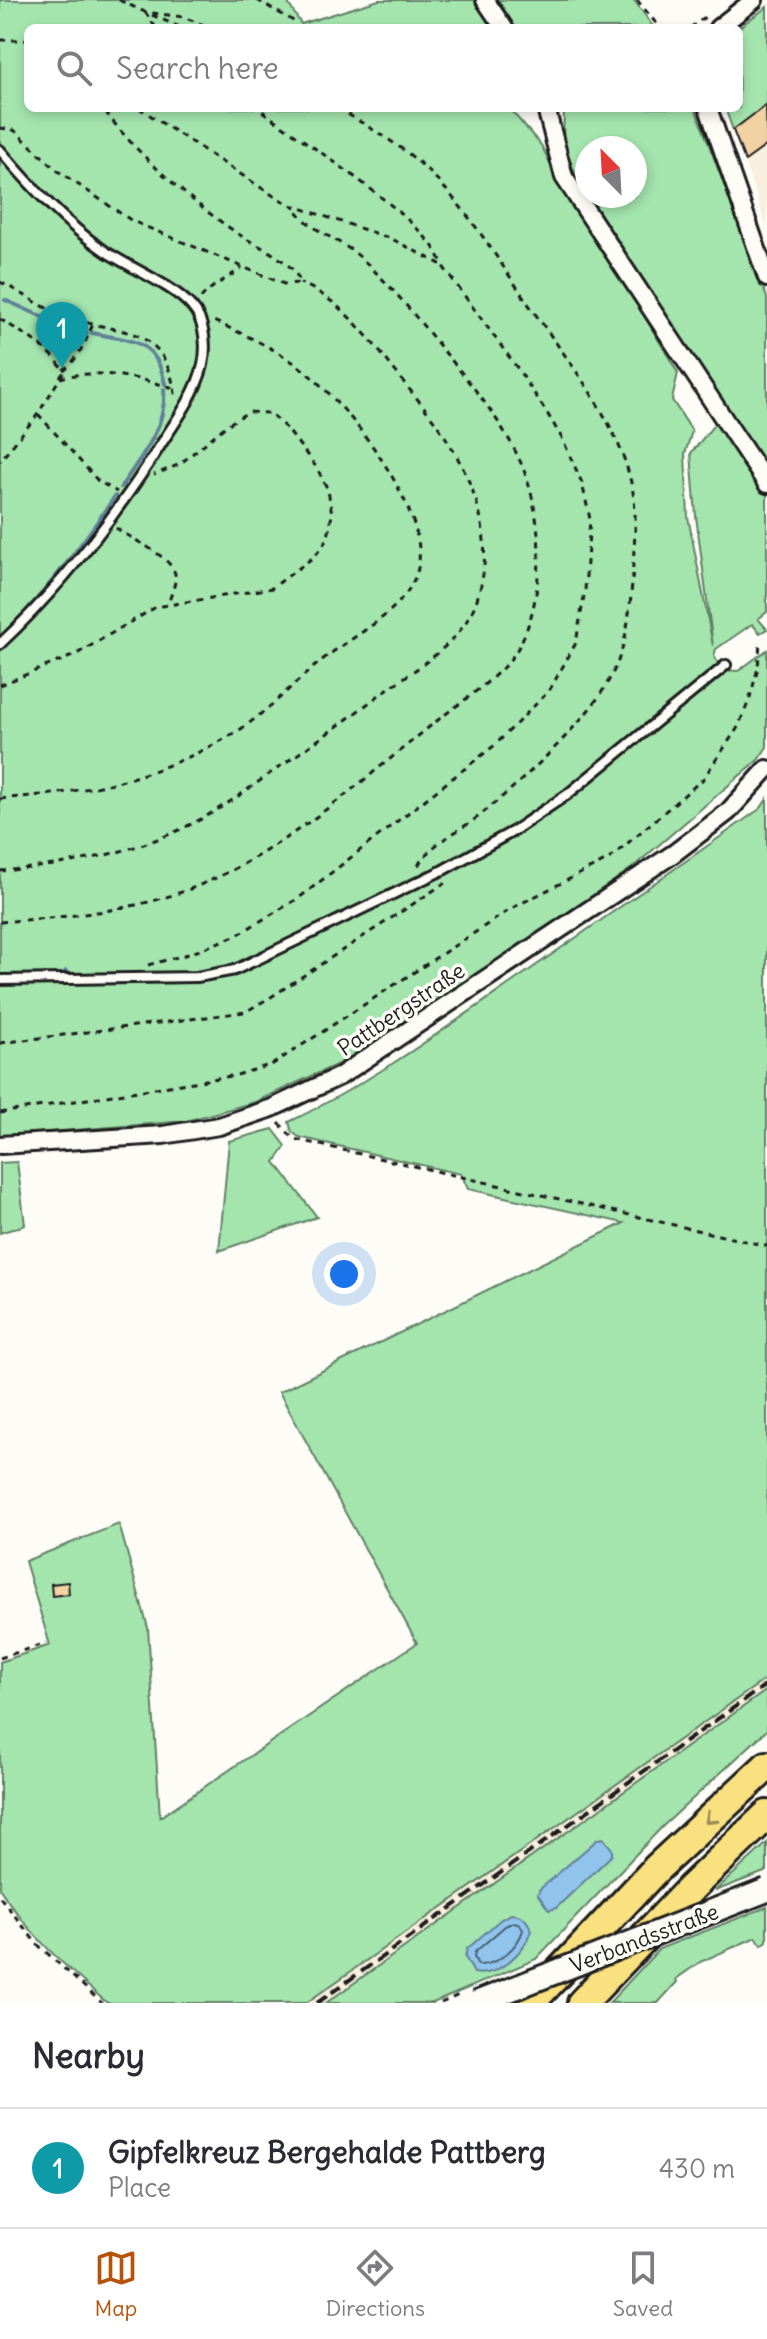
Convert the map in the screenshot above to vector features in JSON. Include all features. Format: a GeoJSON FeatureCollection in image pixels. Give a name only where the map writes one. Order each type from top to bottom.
{"type":"FeatureCollection","features":[{"type":"Feature","properties":{"kind":"highway"},"geometry":{"type":"LineString","coordinates":[[530,2003],[657,1868],[767,1766]]}},
{"type":"Feature","properties":{"kind":"highway"},"geometry":{"type":"LineString","coordinates":[[582,2003],[692,1887],[767,1815]]}},
{"type":"Feature","properties":{"kind":"main road","name":"Verbandsstraße"},"geometry":{"type":"LineString","coordinates":[[476,2003],[767,1890]]}},
{"type":"Feature","properties":{"kind":"street"},"geometry":{"type":"LineString","coordinates":[[485,0],[501,24]]}},
{"type":"Feature","properties":{"kind":"street"},"geometry":{"type":"LineString","coordinates":[[714,20],[754,0]]}},
{"type":"Feature","properties":{"kind":"street"},"geometry":{"type":"LineString","coordinates":[[547,112],[564,177],[767,484]]}},
{"type":"Feature","properties":{"kind":"street"},"geometry":{"type":"LineString","coordinates":[[709,112],[767,278]]}},
{"type":"Feature","properties":{"kind":"street","name":"Pattbergstraße"},"geometry":{"type":"LineString","coordinates":[[0,1145],[163,1135],[219,1126],[272,1108],[340,1076],[673,854],[728,812],[767,769]]}},
{"type":"Feature","properties":{"kind":"lane"},"geometry":{"type":"LineString","coordinates":[[0,150],[56,211],[78,230],[195,310],[204,336],[203,366],[183,409],[139,479],[59,581],[0,644]]}},
{"type":"Feature","properties":{"kind":"lane"},"geometry":{"type":"LineString","coordinates":[[0,980],[197,977],[235,970],[443,870],[512,832],[568,794],[726,665]]}},
{"type":"Feature","properties":{"kind":"path"},"geometry":{"type":"LineString","coordinates":[[119,0],[173,24]]}},
{"type":"Feature","properties":{"kind":"path"},"geometry":{"type":"LineString","coordinates":[[257,0],[297,23]]}},
{"type":"Feature","properties":{"kind":"path"},"geometry":{"type":"LineString","coordinates":[[637,0],[657,24]]}},
{"type":"Feature","properties":{"kind":"path"},"geometry":{"type":"LineString","coordinates":[[145,12],[153,24]]}},
{"type":"Feature","properties":{"kind":"path"},"geometry":{"type":"LineString","coordinates":[[145,12],[183,17],[201,24]]}},
{"type":"Feature","properties":{"kind":"path"},"geometry":{"type":"LineString","coordinates":[[0,40],[24,40]]}},
{"type":"Feature","properties":{"kind":"path"},"geometry":{"type":"LineString","coordinates":[[106,112],[126,138],[187,193],[229,228],[288,266],[298,276],[300,283]]}},
{"type":"Feature","properties":{"kind":"path"},"geometry":{"type":"LineString","coordinates":[[145,112],[294,206],[392,239],[442,265]]}},
{"type":"Feature","properties":{"kind":"path"},"geometry":{"type":"LineString","coordinates":[[146,966],[192,953],[237,935],[299,898],[495,745],[549,691],[576,643],[585,590],[590,519],[582,483],[563,440],[526,380],[442,265],[438,252],[400,210],[264,112]]}},
{"type":"Feature","properties":{"kind":"path"},"geometry":{"type":"LineString","coordinates":[[344,112],[420,163],[462,207],[573,367],[610,427],[624,459],[634,498],[630,601],[621,659],[614,674],[592,705],[532,769],[479,816],[424,856],[417,866],[413,883]]}},
{"type":"Feature","properties":{"kind":"path"},"geometry":{"type":"LineString","coordinates":[[0,128],[14,130],[58,171],[132,221],[284,284],[300,283],[311,287],[332,303],[363,334],[440,426],[458,456],[476,501],[483,540],[483,579],[474,609],[464,626],[441,650],[224,807],[174,832],[108,855],[0,871]]}},
{"type":"Feature","properties":{"kind":"path"},"geometry":{"type":"LineString","coordinates":[[0,922],[91,913],[156,900],[189,890],[255,859],[320,813],[479,687],[516,652],[524,638],[533,611],[538,526],[529,486],[515,451],[482,400],[403,301],[355,253],[307,222],[294,206]]}},
{"type":"Feature","properties":{"kind":"path"},"geometry":{"type":"LineString","coordinates":[[0,799],[79,790],[120,779],[160,768],[228,737],[321,661],[392,609],[411,586],[419,560],[414,527],[383,461],[357,424],[325,388],[296,365],[195,310],[207,291],[228,280],[242,267]]}},
{"type":"Feature","properties":{"kind":"path"},"geometry":{"type":"LineString","coordinates":[[0,282],[57,313],[147,339],[162,355],[174,388],[117,375],[74,375],[60,379]]}},
{"type":"Feature","properties":{"kind":"path"},"geometry":{"type":"LineString","coordinates":[[0,319],[50,353],[63,372]]}},
{"type":"Feature","properties":{"kind":"path"},"geometry":{"type":"LineString","coordinates":[[0,461],[38,414],[79,352],[93,324]]}},
{"type":"Feature","properties":{"kind":"path"},"geometry":{"type":"LineString","coordinates":[[0,685],[75,655],[156,607],[272,588],[315,556],[328,538],[332,514],[328,490],[317,468],[287,429],[269,413],[248,412],[227,425],[180,464],[139,479]]}},
{"type":"Feature","properties":{"kind":"path"},"geometry":{"type":"LineString","coordinates":[[38,414],[98,481],[124,498]]}},
{"type":"Feature","properties":{"kind":"path"},"geometry":{"type":"LineString","coordinates":[[106,521],[159,554],[174,571],[176,579],[168,605]]}},
{"type":"Feature","properties":{"kind":"path"},"geometry":{"type":"LineString","coordinates":[[0,1113],[237,1075],[273,1064],[514,907],[609,859],[703,779],[737,729],[758,668],[760,642]]}},
{"type":"Feature","properties":{"kind":"path"},"geometry":{"type":"LineString","coordinates":[[0,1043],[245,1012],[451,877]]}},
{"type":"Feature","properties":{"kind":"path"},"geometry":{"type":"LineString","coordinates":[[272,1108],[278,1122],[294,1139],[767,1246]]}},
{"type":"Feature","properties":{"kind":"path"},"geometry":{"type":"LineString","coordinates":[[0,1658],[46,1643]]}},
{"type":"Feature","properties":{"kind":"path"},"geometry":{"type":"LineString","coordinates":[[0,1897],[37,1944],[102,2003]]}},
{"type":"Feature","properties":{"kind":"shaded area"},"geometry":{"type":"Polygon","coordinates":[[[767,105],[767,228],[733,130],[767,105]]]}},
{"type":"Feature","properties":{"kind":"shaded area"},"geometry":{"type":"Polygon","coordinates":[[[767,1678],[767,1690],[362,1978],[326,2003],[306,2003],[767,1678]]]}},
{"type":"Feature","properties":{"kind":"green space"},"geometry":{"type":"Polygon","coordinates":[[[0,0],[286,0],[301,24],[24,24],[24,112],[512,112],[541,145],[571,203],[598,238],[678,373],[672,400],[692,431],[685,454],[688,517],[713,646],[691,453],[726,410],[597,208],[647,208],[647,136],[575,136],[575,173],[563,142],[564,112],[697,112],[767,298],[767,612],[758,619],[767,629],[760,633],[752,624],[716,649],[714,656],[722,670],[738,671],[767,650],[767,747],[758,760],[632,868],[474,978],[349,1059],[255,1102],[186,1121],[0,1136],[0,0]]]}},
{"type":"Feature","properties":{"kind":"green space"},"geometry":{"type":"Polygon","coordinates":[[[379,0],[480,0],[490,24],[301,24],[379,0]]]}},
{"type":"Feature","properties":{"kind":"green space"},"geometry":{"type":"Polygon","coordinates":[[[498,0],[634,0],[651,24],[513,24],[498,0]]]}},
{"type":"Feature","properties":{"kind":"green space"},"geometry":{"type":"Polygon","coordinates":[[[767,7],[767,105],[733,130],[726,112],[743,112],[743,24],[767,7]]]}},
{"type":"Feature","properties":{"kind":"green space"},"geometry":{"type":"Polygon","coordinates":[[[767,799],[767,1678],[306,2003],[107,2003],[36,1936],[0,1889],[0,1662],[50,1645],[25,1561],[119,1524],[148,1628],[160,1817],[417,1643],[279,1392],[624,1223],[468,1189],[461,1174],[299,1137],[292,1132],[289,1122],[350,1090],[437,1034],[761,808],[767,799]]]}},
{"type":"Feature","properties":{"kind":"green space"},"geometry":{"type":"Polygon","coordinates":[[[273,1129],[286,1146],[275,1162],[317,1217],[219,1251],[229,1141],[273,1129]]]}},
{"type":"Feature","properties":{"kind":"green space"},"geometry":{"type":"Polygon","coordinates":[[[17,1162],[25,1225],[0,1233],[0,1163],[17,1162]]]}},
{"type":"Feature","properties":{"kind":"green space"},"geometry":{"type":"Polygon","coordinates":[[[767,1690],[767,1730],[662,1827],[536,1959],[433,2003],[326,2003],[767,1690]]]}},
{"type":"Feature","properties":{"kind":"green space"},"geometry":{"type":"Polygon","coordinates":[[[767,1843],[767,1871],[715,1891],[767,1843]]]}},
{"type":"Feature","properties":{"kind":"green space"},"geometry":{"type":"Polygon","coordinates":[[[767,1907],[767,1941],[762,1945],[756,1937],[700,1962],[676,1979],[677,1982],[658,2003],[609,2003],[659,1949],[767,1907]]]}},
{"type":"Feature","properties":{"kind":"water"},"geometry":{"type":"Polygon","coordinates":[[[603,1838],[612,1849],[612,1855],[556,1908],[549,1910],[538,1895],[539,1890],[603,1838]]]}},
{"type":"Feature","properties":{"kind":"water"},"geometry":{"type":"Polygon","coordinates":[[[511,1914],[527,1921],[532,1931],[528,1939],[509,1962],[492,1972],[474,1973],[465,1957],[467,1949],[511,1914]]]}},
{"type":"Feature","properties":{"kind":"building"},"geometry":{"type":"Polygon","coordinates":[[[766,105],[767,145],[745,161],[733,130],[766,105]]]}},
{"type":"Feature","properties":{"kind":"building"},"geometry":{"type":"Polygon","coordinates":[[[68,1582],[69,1594],[52,1596],[51,1584],[68,1582]]]}},
{"type":"Feature","properties":{"kind":"waterway"},"geometry":{"type":"LineString","coordinates":[[5,300],[63,326],[87,333]]}},
{"type":"Feature","properties":{"kind":"waterway"},"geometry":{"type":"LineString","coordinates":[[92,333],[140,344],[155,358],[165,384]]}},
{"type":"Feature","properties":{"kind":"waterway"},"geometry":{"type":"LineString","coordinates":[[121,487],[157,429],[164,403],[164,389]]}},
{"type":"Feature","properties":{"kind":"waterway"},"geometry":{"type":"LineString","coordinates":[[0,638],[61,570],[115,496]]}},
{"type":"Feature","properties":{"kind":"waterway"},"geometry":{"type":"LineString","coordinates":[[422,874],[428,871]]}},
{"type":"Feature","properties":{"kind":"railway"},"geometry":{"type":"LineString","coordinates":[[317,2003],[767,1684]]}},
{"type":"Feature","properties":{"kind":"place","name":"Gipfelkreuz Bergehalde Pattberg"},"geometry":{"type":"Point","coordinates":[62,368]}}]}
